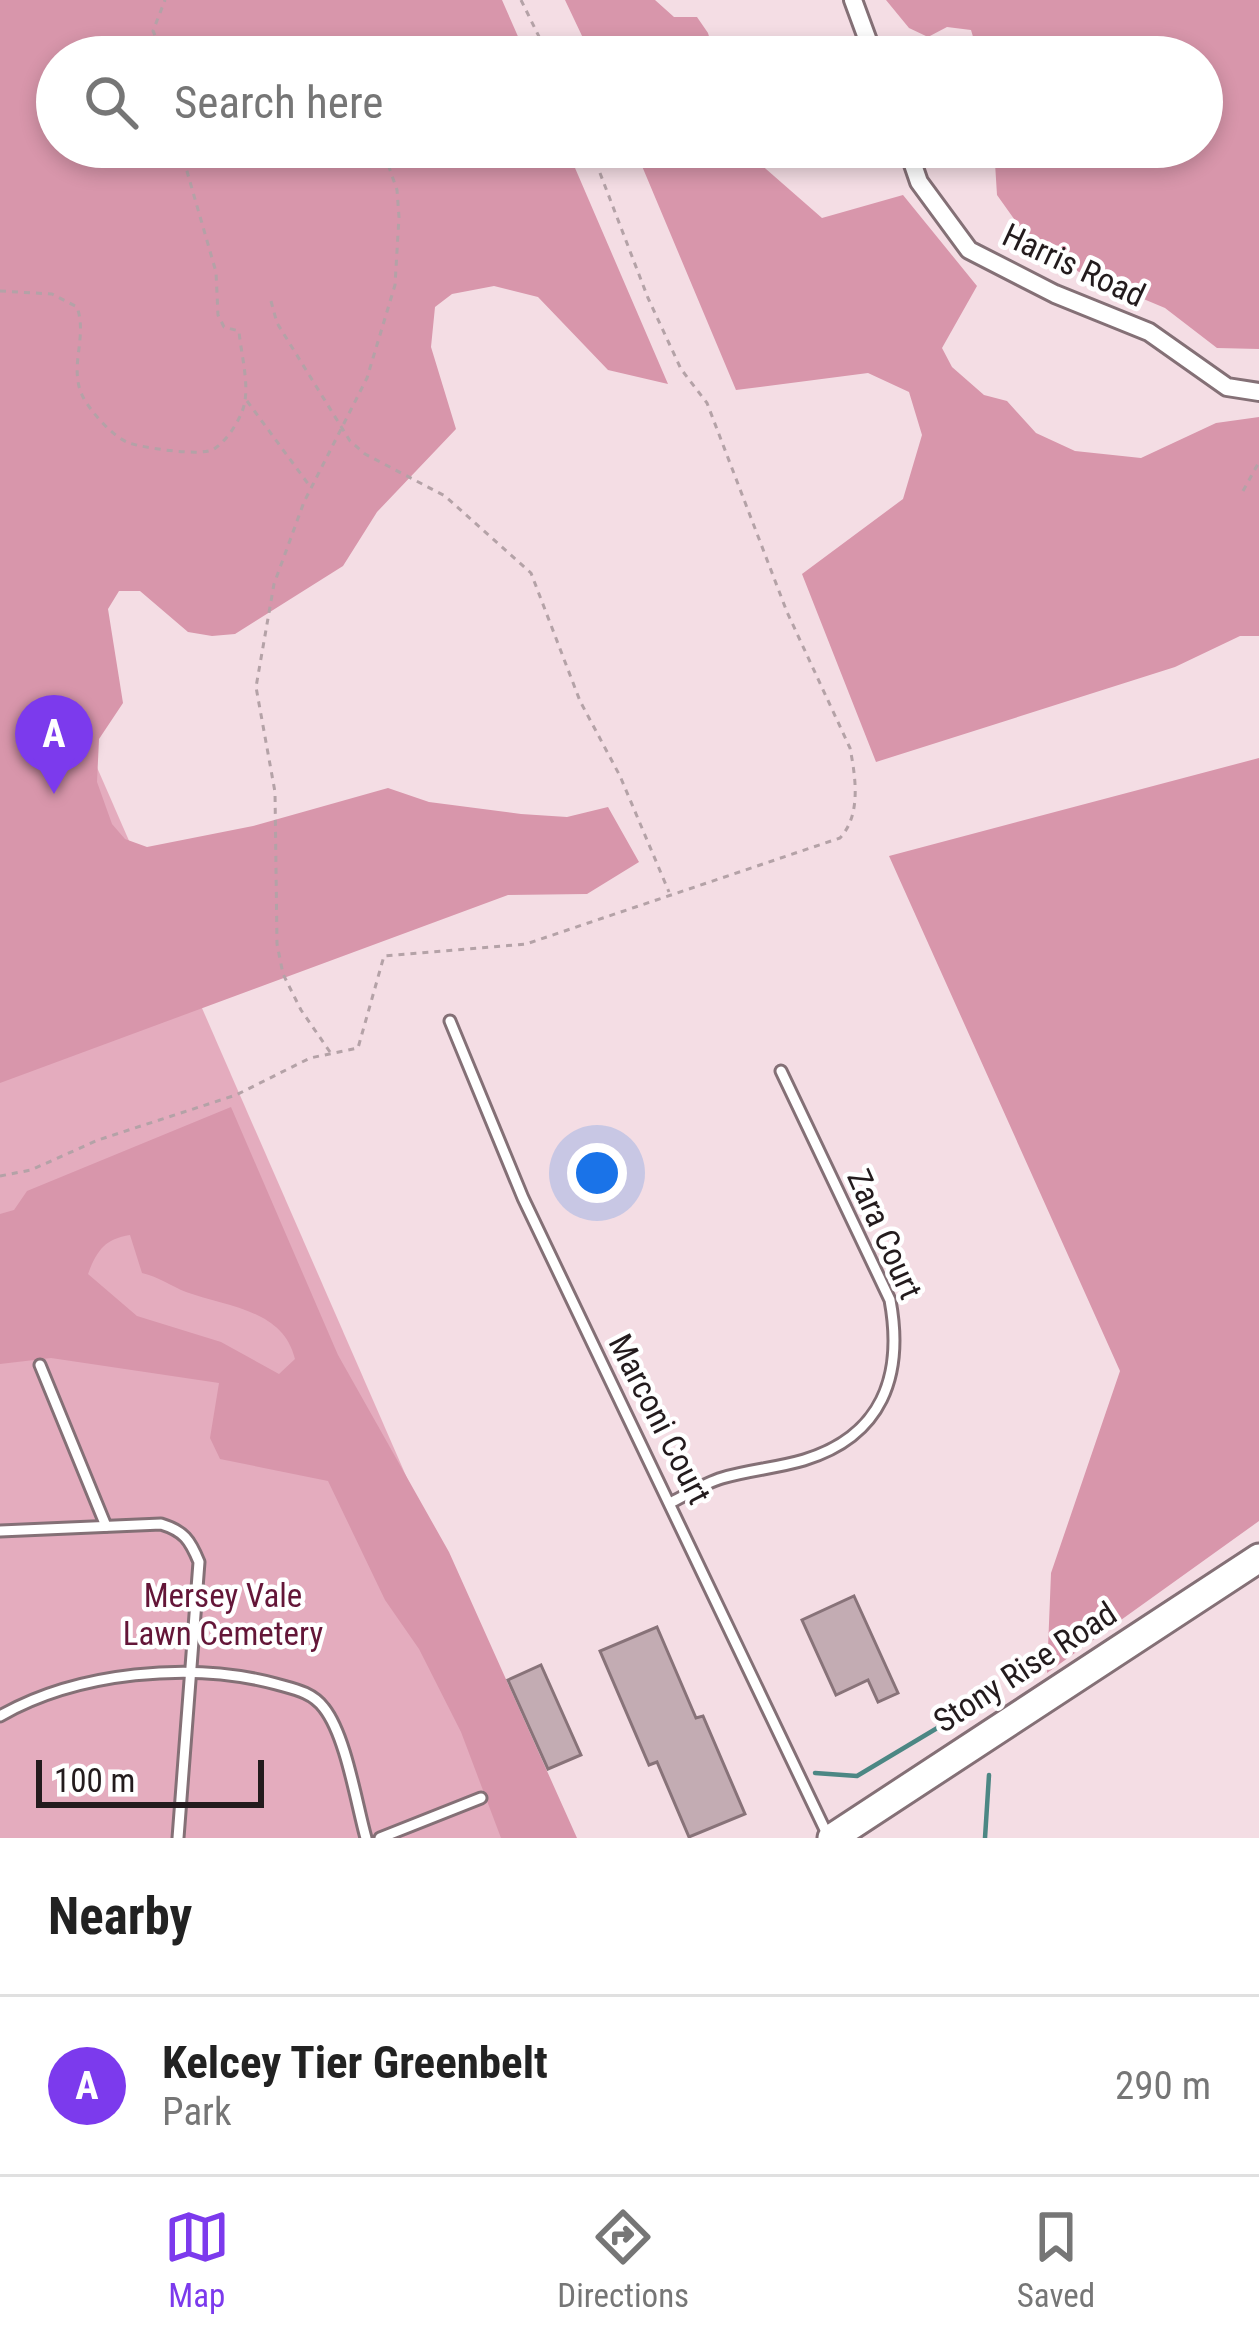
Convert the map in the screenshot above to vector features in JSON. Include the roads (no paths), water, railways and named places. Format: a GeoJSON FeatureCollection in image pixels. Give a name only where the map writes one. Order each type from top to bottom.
{"type":"FeatureCollection","features":[{"type":"Feature","properties":{"kind":"main road","name":"Stony Rise Road"},"geometry":{"type":"LineString","coordinates":[[831,1838],[1259,1558]]}},
{"type":"Feature","properties":{"kind":"street"},"geometry":{"type":"LineString","coordinates":[[853,0],[866,36]]}},
{"type":"Feature","properties":{"kind":"street","name":"Harris Road"},"geometry":{"type":"LineString","coordinates":[[914,168],[919,182],[969,250],[1054,294],[1149,332],[1228,387],[1259,392]]}},
{"type":"Feature","properties":{"kind":"lane","name":"Marconi Court"},"geometry":{"type":"LineString","coordinates":[[450,1021],[533,1219],[831,1838]]}},
{"type":"Feature","properties":{"kind":"lane","name":"Zara Court"},"geometry":{"type":"LineString","coordinates":[[671,1502],[718,1478],[806,1460],[850,1439],[892,1379],[897,1337],[890,1300],[781,1071]]}},
{"type":"Feature","properties":{"kind":"lane"},"geometry":{"type":"LineString","coordinates":[[40,1365],[106,1526]]}},
{"type":"Feature","properties":{"kind":"lane"},"geometry":{"type":"LineString","coordinates":[[0,1531],[161,1524],[181,1530],[191,1544],[199,1562],[178,1838]]}},
{"type":"Feature","properties":{"kind":"lane"},"geometry":{"type":"LineString","coordinates":[[0,1716],[32,1698],[89,1683],[191,1670],[240,1674],[304,1691],[321,1703],[334,1722],[366,1838]]}},
{"type":"Feature","properties":{"kind":"lane"},"geometry":{"type":"LineString","coordinates":[[380,1838],[481,1798]]}},
{"type":"Feature","properties":{"kind":"waterway"},"geometry":{"type":"LineString","coordinates":[[815,1773],[857,1776],[954,1718]]}},
{"type":"Feature","properties":{"kind":"waterway"},"geometry":{"type":"LineString","coordinates":[[985,1838],[989,1775]]}},
{"type":"Feature","properties":{"kind":"place","name":"Kelcey Tier Greenbelt"},"geometry":{"type":"Point","coordinates":[54,794]}},
{"type":"Feature","properties":{"kind":"park label","name":"Mersey Vale Lawn Cemetery"},"geometry":{"type":"Point","coordinates":[223,1614]}}]}
